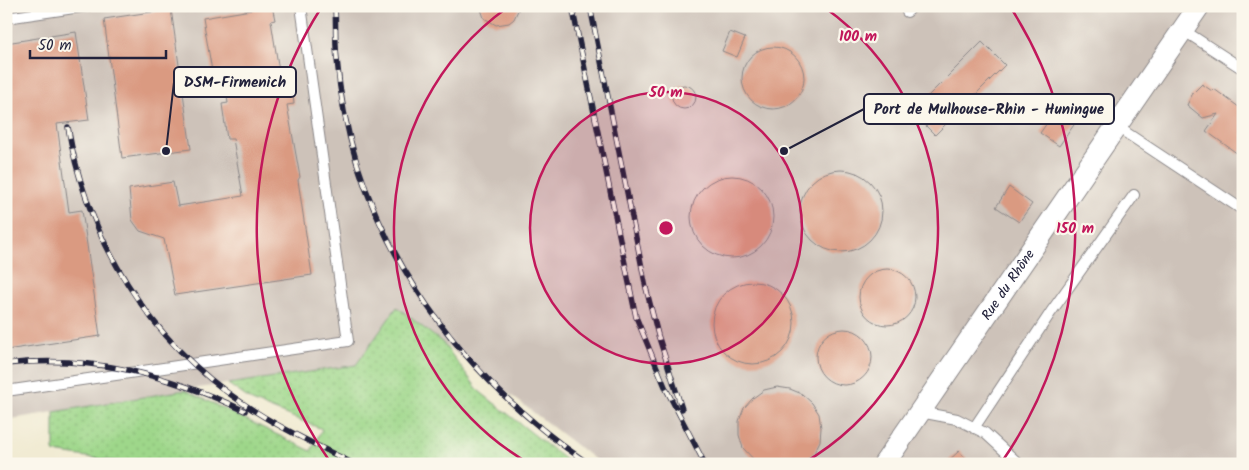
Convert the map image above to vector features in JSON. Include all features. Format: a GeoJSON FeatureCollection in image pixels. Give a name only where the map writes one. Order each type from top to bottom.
{"type":"FeatureCollection","features":[{"type":"Feature","properties":{"kind":"street","name":"Rue du Rhône"},"geometry":{"type":"LineString","coordinates":[[884,464],[1199,6]]}},
{"type":"Feature","properties":{"kind":"lane"},"geometry":{"type":"LineString","coordinates":[[6,18],[88,6]]}},
{"type":"Feature","properties":{"kind":"lane"},"geometry":{"type":"LineString","coordinates":[[6,391],[348,341],[301,6]]}},
{"type":"Feature","properties":{"kind":"lane"},"geometry":{"type":"LineString","coordinates":[[1183,30],[1243,69]]}},
{"type":"Feature","properties":{"kind":"lane"},"geometry":{"type":"LineString","coordinates":[[1116,126],[1243,210]]}},
{"type":"Feature","properties":{"kind":"lane"},"geometry":{"type":"LineString","coordinates":[[974,428],[1051,312],[1134,195]]}},
{"type":"Feature","properties":{"kind":"lane"},"geometry":{"type":"LineString","coordinates":[[920,412],[957,419],[985,433],[1019,464]]}},
{"type":"Feature","properties":{"kind":"shaded area"},"geometry":{"type":"Polygon","coordinates":[[[6,6],[1243,6],[1243,464],[601,464],[397,308],[356,365],[185,390],[6,420],[6,6]]]}},
{"type":"Feature","properties":{"kind":"green space"},"geometry":{"type":"Polygon","coordinates":[[[397,307],[443,343],[479,391],[571,464],[133,464],[54,452],[54,412],[185,390],[311,451],[322,429],[252,401],[228,384],[356,365],[397,307]]]}},
{"type":"Feature","properties":{"kind":"building"},"geometry":{"type":"Polygon","coordinates":[[[252,6],[272,6],[275,20],[271,21],[283,96],[293,95],[294,104],[287,105],[300,177],[298,180],[312,275],[175,295],[164,239],[140,231],[132,220],[129,189],[173,182],[178,206],[243,196],[233,139],[227,139],[222,104],[228,103],[223,70],[212,71],[203,18],[251,10],[252,6]]]}},
{"type":"Feature","properties":{"kind":"building"},"geometry":{"type":"Polygon","coordinates":[[[480,6],[520,6],[514,19],[509,23],[496,25],[484,18],[480,6]]]}},
{"type":"Feature","properties":{"kind":"building"},"geometry":{"type":"Polygon","coordinates":[[[171,9],[191,149],[122,158],[104,19],[171,9]]]}},
{"type":"Feature","properties":{"kind":"building"},"geometry":{"type":"Polygon","coordinates":[[[76,32],[89,120],[57,124],[69,212],[82,210],[100,336],[6,350],[6,43],[76,32]]]}},
{"type":"Feature","properties":{"kind":"building"},"geometry":{"type":"Polygon","coordinates":[[[730,32],[745,38],[737,57],[722,51],[730,32]]]}},
{"type":"Feature","properties":{"kind":"building"},"geometry":{"type":"Polygon","coordinates":[[[982,42],[1005,65],[935,135],[912,112],[982,42]]]}},
{"type":"Feature","properties":{"kind":"building"},"geometry":{"type":"Polygon","coordinates":[[[767,47],[779,47],[795,56],[802,66],[804,78],[802,90],[795,100],[779,109],[767,109],[756,104],[747,95],[742,84],[742,72],[747,61],[756,52],[767,47]]]}},
{"type":"Feature","properties":{"kind":"building"},"geometry":{"type":"Polygon","coordinates":[[[1202,84],[1212,91],[1214,89],[1243,110],[1243,148],[1238,154],[1206,131],[1218,114],[1203,118],[1187,105],[1193,93],[1202,84]]]}},
{"type":"Feature","properties":{"kind":"building"},"geometry":{"type":"Polygon","coordinates":[[[684,85],[692,89],[696,97],[692,105],[684,109],[676,105],[672,97],[676,89],[684,85]]]}},
{"type":"Feature","properties":{"kind":"building"},"geometry":{"type":"Polygon","coordinates":[[[1057,109],[1076,122],[1059,146],[1040,133],[1057,109]]]}},
{"type":"Feature","properties":{"kind":"building"},"geometry":{"type":"Polygon","coordinates":[[[841,170],[857,173],[870,182],[879,195],[882,211],[879,227],[870,240],[857,249],[841,252],[825,249],[812,240],[803,227],[800,211],[803,195],[812,182],[825,173],[841,170]]]}},
{"type":"Feature","properties":{"kind":"building"},"geometry":{"type":"Polygon","coordinates":[[[732,176],[748,179],[761,188],[770,201],[773,217],[770,233],[761,246],[748,255],[732,258],[716,255],[703,246],[694,233],[691,217],[694,201],[703,188],[716,179],[732,176]]]}},
{"type":"Feature","properties":{"kind":"building"},"geometry":{"type":"Polygon","coordinates":[[[1009,187],[1032,204],[1019,222],[996,207],[1009,187]]]}},
{"type":"Feature","properties":{"kind":"building"},"geometry":{"type":"Polygon","coordinates":[[[881,269],[893,269],[903,273],[911,281],[915,297],[911,313],[903,321],[893,325],[881,325],[871,321],[863,313],[859,303],[859,291],[863,281],[871,273],[881,269]]]}},
{"type":"Feature","properties":{"kind":"building"},"geometry":{"type":"Polygon","coordinates":[[[753,282],[769,285],[782,294],[791,307],[794,323],[791,339],[782,352],[769,361],[753,364],[737,361],[724,352],[715,339],[712,323],[715,307],[724,294],[737,285],[753,282]]]}},
{"type":"Feature","properties":{"kind":"building"},"geometry":{"type":"Polygon","coordinates":[[[838,329],[850,329],[860,333],[868,341],[872,357],[868,373],[860,381],[850,385],[838,385],[828,381],[820,373],[816,363],[816,351],[820,341],[828,333],[838,329]]]}},
{"type":"Feature","properties":{"kind":"building"},"geometry":{"type":"Polygon","coordinates":[[[777,387],[790,389],[802,394],[812,403],[819,414],[820,441],[814,453],[802,464],[758,464],[743,448],[739,435],[739,421],[744,408],[764,390],[777,387]]]}},
{"type":"Feature","properties":{"kind":"building"},"geometry":{"type":"Polygon","coordinates":[[[959,451],[971,464],[945,464],[959,451]]]}},
{"type":"Feature","properties":{"kind":"railway"},"geometry":{"type":"LineString","coordinates":[[335,6],[336,53],[346,121],[363,180],[387,237],[417,290],[453,340],[494,386],[540,427],[589,464]]}},
{"type":"Feature","properties":{"kind":"railway"},"geometry":{"type":"LineString","coordinates":[[572,6],[636,317],[666,389],[705,464]]}},
{"type":"Feature","properties":{"kind":"railway"},"geometry":{"type":"LineString","coordinates":[[590,6],[646,288],[658,335],[682,409]]}},
{"type":"Feature","properties":{"kind":"railway"},"geometry":{"type":"LineString","coordinates":[[68,127],[77,168],[90,209],[107,247],[128,284],[152,318],[179,350],[210,379],[257,413],[284,429],[354,464]]}},
{"type":"Feature","properties":{"kind":"railway"},"geometry":{"type":"LineString","coordinates":[[6,364],[68,362],[128,370],[187,387],[245,411]]}},
{"type":"Feature","properties":{"kind":"place","name":"DSM-Firmenich"},"geometry":{"type":"Point","coordinates":[166,151]}},
{"type":"Feature","properties":{"kind":"place","name":"Port de Mulhouse-Rhin - Huningue"},"geometry":{"type":"Point","coordinates":[784,151]}}]}
